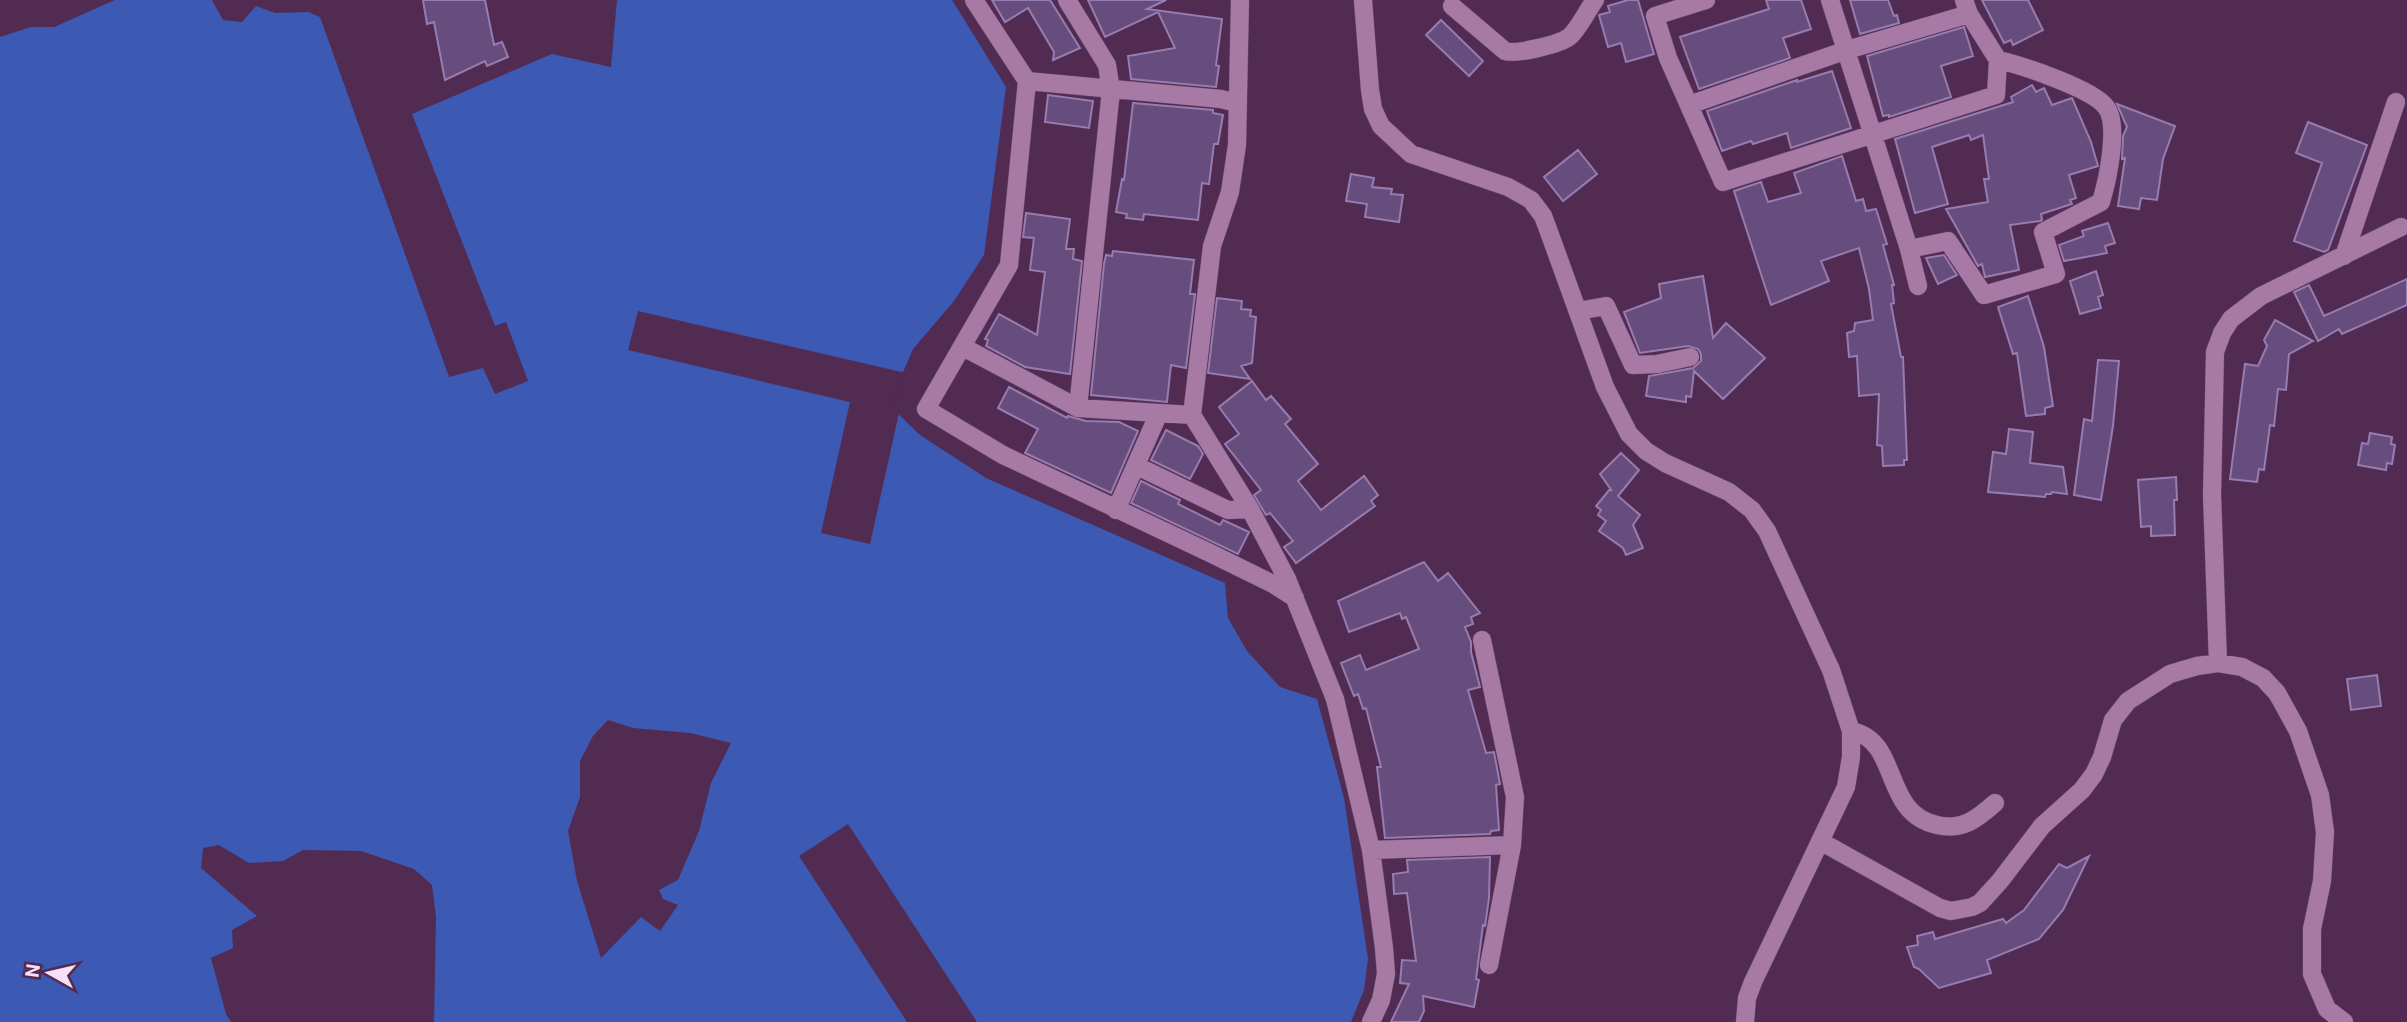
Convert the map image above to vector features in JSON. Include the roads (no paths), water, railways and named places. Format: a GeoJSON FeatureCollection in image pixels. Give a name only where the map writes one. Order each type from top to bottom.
{"type":"FeatureCollection","features":[{"type":"Feature","properties":{"kind":"street"},"geometry":{"type":"LineString","coordinates":[[974,0],[1027,81],[1009,265],[926,409],[1003,455],[1208,552],[1295,598]]}},
{"type":"Feature","properties":{"kind":"street"},"geometry":{"type":"LineString","coordinates":[[1067,0],[1107,65],[1111,90],[1078,408]]}},
{"type":"Feature","properties":{"kind":"street"},"geometry":{"type":"LineString","coordinates":[[1240,0],[1237,145],[1230,192],[1212,246],[1192,415],[1250,509],[1287,579],[1335,699],[1371,850],[1386,974],[1381,1000],[1371,1022]]}},
{"type":"Feature","properties":{"kind":"street"},"geometry":{"type":"LineString","coordinates":[[1363,0],[1370,90],[1373,109],[1381,125],[1411,154],[1508,187],[1531,200],[1543,216],[1605,387],[1629,434],[1646,451],[1665,463],[1729,492],[1752,510],[1767,531],[1831,670],[1851,731],[1852,757],[1846,787],[1753,982],[1747,998],[1745,1022]]}},
{"type":"Feature","properties":{"kind":"street"},"geometry":{"type":"LineString","coordinates":[[1452,6],[1505,51],[1511,53],[1569,37],[1595,0]]}},
{"type":"Feature","properties":{"kind":"street"},"geometry":{"type":"LineString","coordinates":[[1689,104],[1967,7],[1998,60],[1996,95],[1724,183],[1668,58],[1655,16],[1706,0]]}},
{"type":"Feature","properties":{"kind":"street"},"geometry":{"type":"LineString","coordinates":[[1830,0],[1919,286]]}},
{"type":"Feature","properties":{"kind":"street"},"geometry":{"type":"LineString","coordinates":[[1909,249],[1948,242],[1983,295],[2056,274],[2043,232],[2101,202],[2112,124],[2107,108],[2095,98],[2053,78],[2024,66],[1998,60]]}},
{"type":"Feature","properties":{"kind":"street"},"geometry":{"type":"LineString","coordinates":[[1027,81],[1221,99],[1237,103]]}},
{"type":"Feature","properties":{"kind":"street"},"geometry":{"type":"LineString","coordinates":[[2344,256],[2396,102]]}},
{"type":"Feature","properties":{"kind":"street"},"geometry":{"type":"LineString","coordinates":[[2217,663],[2212,495],[2215,352],[2222,333],[2231,319],[2261,296],[2400,227]]}},
{"type":"Feature","properties":{"kind":"street"},"geometry":{"type":"LineString","coordinates":[[1578,311],[1606,306],[1633,365],[1657,364],[1690,357]]}},
{"type":"Feature","properties":{"kind":"street"},"geometry":{"type":"LineString","coordinates":[[963,348],[1078,408],[1192,415]]}},
{"type":"Feature","properties":{"kind":"street"},"geometry":{"type":"LineString","coordinates":[[1116,510],[1158,415]]}},
{"type":"Feature","properties":{"kind":"street"},"geometry":{"type":"LineString","coordinates":[[1136,466],[1227,510],[1250,509]]}},
{"type":"Feature","properties":{"kind":"street"},"geometry":{"type":"LineString","coordinates":[[1482,640],[1515,797],[1512,845],[1489,965]]}},
{"type":"Feature","properties":{"kind":"street"},"geometry":{"type":"LineString","coordinates":[[1820,841],[1940,908],[1951,911],[1972,907],[1980,903],[2042,826],[2082,790],[2094,774],[2113,720],[2121,709],[2170,674],[2217,663],[2242,667],[2263,678],[2277,693],[2298,731],[2319,795],[2325,832],[2322,880],[2312,929],[2312,974],[2328,1009],[2344,1022]]}},
{"type":"Feature","properties":{"kind":"street"},"geometry":{"type":"LineString","coordinates":[[1851,731],[1864,733],[1880,750],[1903,804],[1920,820],[1942,827],[1964,825],[1977,819],[1995,803]]}},
{"type":"Feature","properties":{"kind":"street"},"geometry":{"type":"LineString","coordinates":[[1371,850],[1512,845]]}},
{"type":"Feature","properties":{"kind":"water"},"geometry":{"type":"Polygon","coordinates":[[[115,0],[212,0],[223,20],[242,22],[256,6],[275,13],[308,12],[320,17],[449,377],[483,368],[495,394],[528,381],[506,322],[495,326],[412,114],[552,54],[611,67],[617,0],[952,0],[1006,87],[984,255],[954,301],[913,349],[889,405],[920,435],[986,478],[1225,583],[1228,618],[1247,651],[1280,687],[1317,699],[1344,798],[1368,959],[1364,990],[1351,1022],[434,1022],[436,917],[432,885],[414,869],[361,851],[303,850],[283,861],[249,863],[219,845],[203,848],[201,868],[257,916],[232,930],[233,948],[211,958],[226,1014],[231,1022],[0,1022],[0,37],[31,27],[54,27],[115,0]],[[608,720],[593,736],[580,761],[580,797],[568,831],[577,881],[601,958],[641,917],[660,931],[678,905],[663,899],[659,890],[678,880],[699,831],[711,783],[731,743],[690,733],[633,728],[608,720]]]}}]}
